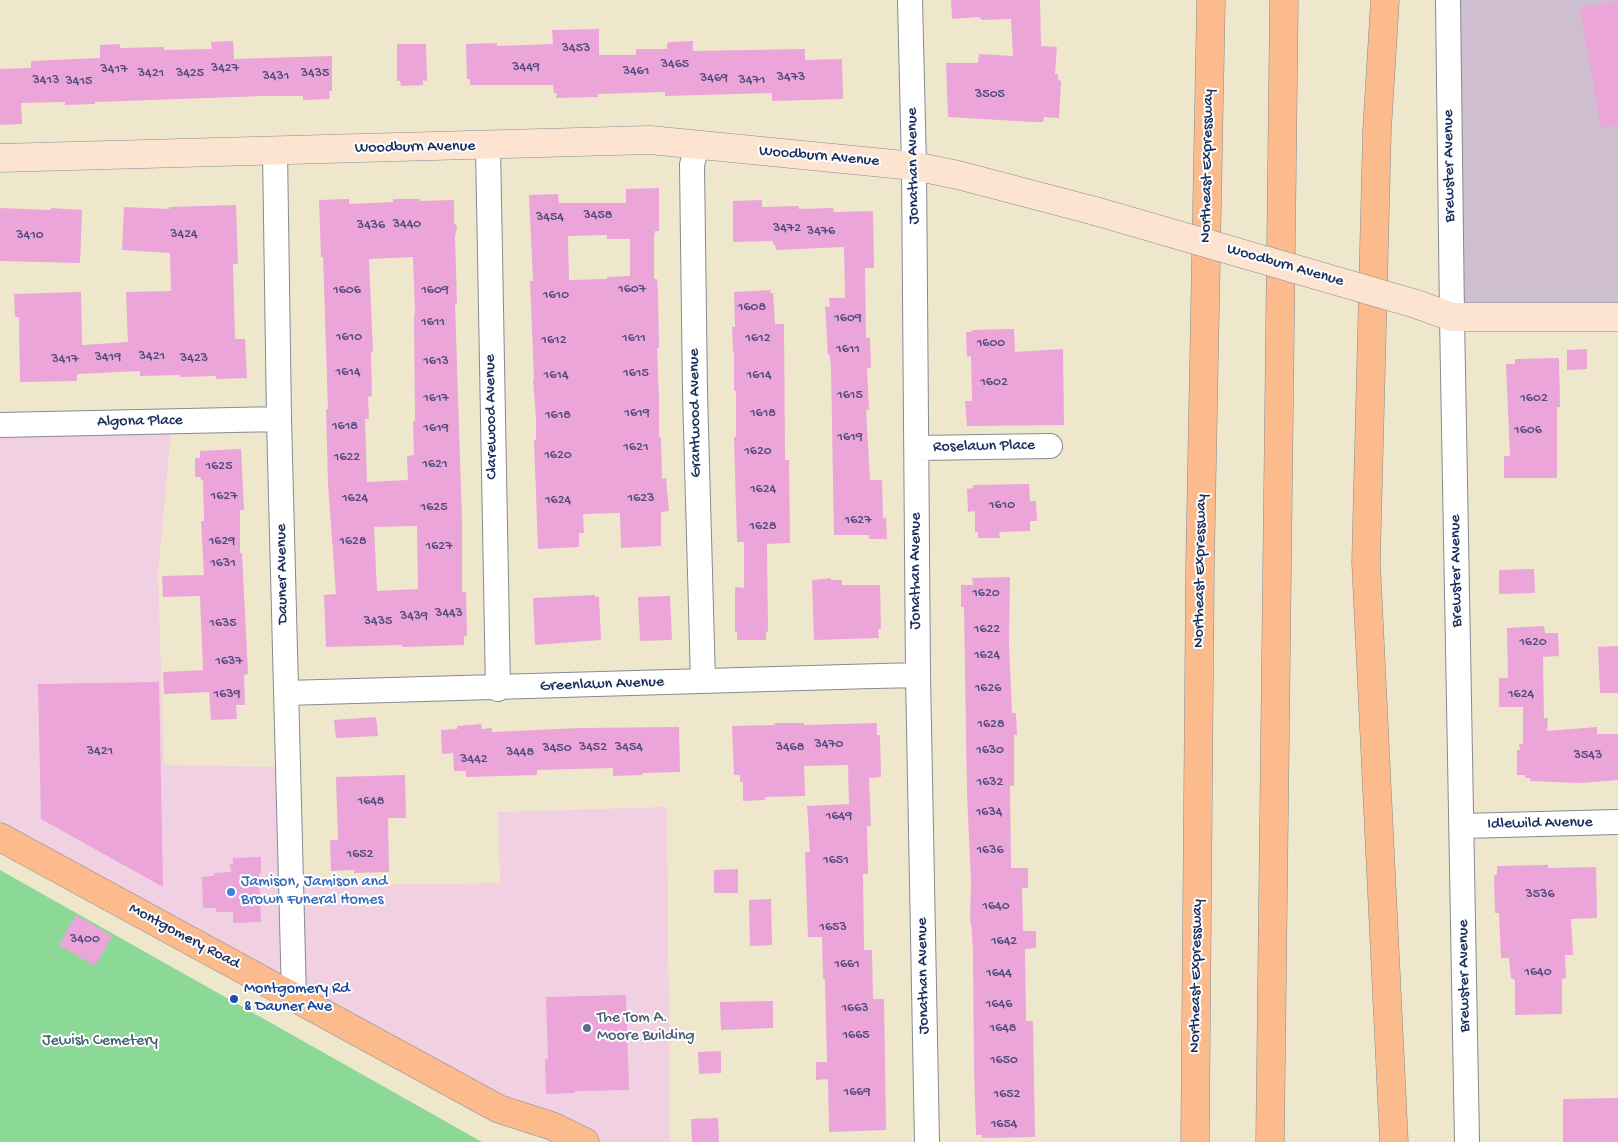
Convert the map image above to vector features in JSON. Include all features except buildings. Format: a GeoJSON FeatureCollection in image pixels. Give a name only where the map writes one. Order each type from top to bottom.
{"type":"FeatureCollection","features":[{"type":"Feature","properties":{"kind":"main road","name":"Northeast Expressway"},"geometry":{"type":"LineString","coordinates":[[1195,1142],[1200,556],[1211,0]]}},
{"type":"Feature","properties":{"kind":"main road"},"geometry":{"type":"LineString","coordinates":[[1270,1142],[1284,0]]}},
{"type":"Feature","properties":{"kind":"main road"},"geometry":{"type":"LineString","coordinates":[[1385,0],[1377,131],[1366,562],[1394,1142]]}},
{"type":"Feature","properties":{"kind":"main road","name":"Montgomery Road"},"geometry":{"type":"LineString","coordinates":[[0,837],[499,1109],[552,1126],[585,1142]]}},
{"type":"Feature","properties":{"kind":"main road","name":"Montgomery Road"},"geometry":{"type":"LineString","coordinates":[[499,1109],[533,1142]]}},
{"type":"Feature","properties":{"kind":"street","name":"Jonathan Avenue"},"geometry":{"type":"LineString","coordinates":[[910,0],[914,166],[918,676],[927,1142]]}},
{"type":"Feature","properties":{"kind":"street","name":"Brewster Avenue"},"geometry":{"type":"LineString","coordinates":[[1448,0],[1467,1142]]}},
{"type":"Feature","properties":{"kind":"street","name":"Woodburn Avenue"},"geometry":{"type":"LineString","coordinates":[[0,158],[488,146],[650,140],[914,166],[958,175],[1095,211],[1416,304],[1452,317],[1618,318]]}},
{"type":"Feature","properties":{"kind":"street","name":"Grantwood Avenue"},"geometry":{"type":"LineString","coordinates":[[697,145],[692,165],[692,205],[703,681]]}},
{"type":"Feature","properties":{"kind":"street","name":"Clarewood Avenue"},"geometry":{"type":"LineString","coordinates":[[488,146],[498,689]]}},
{"type":"Feature","properties":{"kind":"street","name":"Dauner Avenue"},"geometry":{"type":"LineString","coordinates":[[275,151],[279,419],[294,997]]}},
{"type":"Feature","properties":{"kind":"street","name":"Algona Place"},"geometry":{"type":"LineString","coordinates":[[0,425],[279,419]]}},
{"type":"Feature","properties":{"kind":"street","name":"Roselawn Place"},"geometry":{"type":"LineString","coordinates":[[917,448],[1050,446]]}},
{"type":"Feature","properties":{"kind":"street","name":"Greenlawn Avenue"},"geometry":{"type":"LineString","coordinates":[[286,693],[498,689],[703,681],[918,676]]}},
{"type":"Feature","properties":{"kind":"street","name":"Idlewild Avenue"},"geometry":{"type":"LineString","coordinates":[[1462,826],[1618,822]]}},
{"type":"Feature","properties":{"kind":"shaded area"},"geometry":{"type":"Polygon","coordinates":[[[1448,0],[1618,0],[1618,317],[1452,317],[1448,0]]]}},
{"type":"Feature","properties":{"kind":"shaded area"},"geometry":{"type":"Polygon","coordinates":[[[172,421],[158,573],[164,765],[287,767],[291,886],[500,883],[498,812],[667,807],[670,1142],[585,1142],[0,837],[0,425],[172,421]]]}},
{"type":"Feature","properties":{"kind":"green space","name":"Jewish Cemetery"},"geometry":{"type":"Polygon","coordinates":[[[0,870],[482,1142],[0,1142],[0,870]]]}},
{"type":"Feature","properties":{"kind":"place","name":"Jamison, Jamison and Brown Funeral Homes"},"geometry":{"type":"Point","coordinates":[231,892]}},
{"type":"Feature","properties":{"kind":"place","name":"Montgomery Rd & Dauner Ave"},"geometry":{"type":"Point","coordinates":[234,999]}},
{"type":"Feature","properties":{"kind":"place","name":"The Tom A. Moore Building"},"geometry":{"type":"Point","coordinates":[587,1028]}}]}
